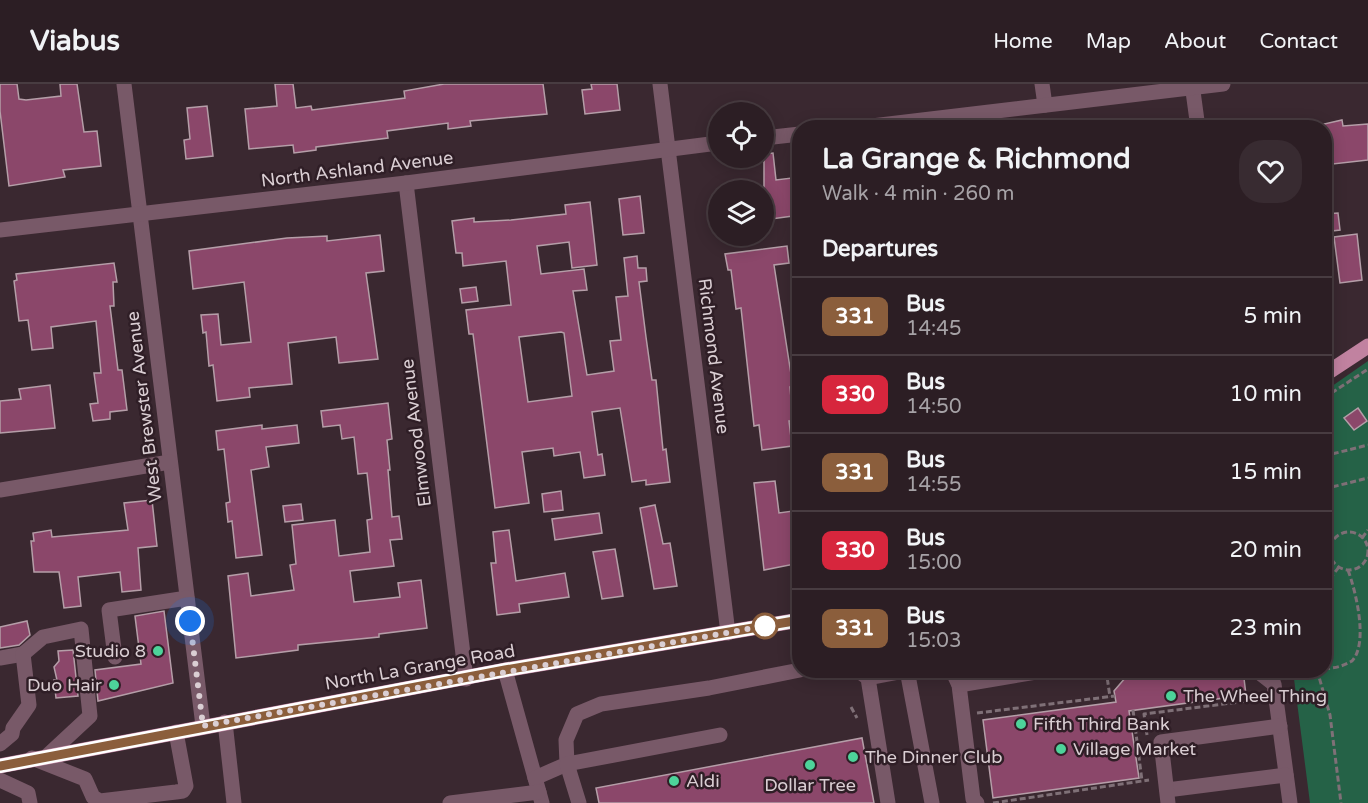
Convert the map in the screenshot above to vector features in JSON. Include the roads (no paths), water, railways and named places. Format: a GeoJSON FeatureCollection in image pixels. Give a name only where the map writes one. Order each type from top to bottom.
{"type":"FeatureCollection","features":[{"type":"Feature","properties":{"kind":"main road"},"geometry":{"type":"LineString","coordinates":[[1332,370],[1368,346]]}},
{"type":"Feature","properties":{"kind":"main road","name":"North La Grange Road"},"geometry":{"type":"LineString","coordinates":[[0,766],[40,756],[505,670],[792,621]]}},
{"type":"Feature","properties":{"kind":"street","name":"West Brewster Avenue"},"geometry":{"type":"LineString","coordinates":[[124,84],[203,726]]}},
{"type":"Feature","properties":{"kind":"street","name":"Richmond Avenue"},"geometry":{"type":"LineString","coordinates":[[660,84],[729,633]]}},
{"type":"Feature","properties":{"kind":"street"},"geometry":{"type":"LineString","coordinates":[[1042,84],[1045,105]]}},
{"type":"Feature","properties":{"kind":"street"},"geometry":{"type":"LineString","coordinates":[[956,120],[1045,105],[1223,84]]}},
{"type":"Feature","properties":{"kind":"street"},"geometry":{"type":"LineString","coordinates":[[1192,86],[1197,120]]}},
{"type":"Feature","properties":{"kind":"street"},"geometry":{"type":"LineString","coordinates":[[774,137],[792,135]]}},
{"type":"Feature","properties":{"kind":"street","name":"North Ashland Avenue"},"geometry":{"type":"LineString","coordinates":[[0,230],[406,183],[708,144]]}},
{"type":"Feature","properties":{"kind":"street","name":"Elmwood Avenue"},"geometry":{"type":"LineString","coordinates":[[406,183],[465,678]]}},
{"type":"Feature","properties":{"kind":"street"},"geometry":{"type":"LineString","coordinates":[[0,490],[170,462]]}},
{"type":"Feature","properties":{"kind":"street"},"geometry":{"type":"LineString","coordinates":[[115,657],[109,610],[187,598]]}},
{"type":"Feature","properties":{"kind":"street"},"geometry":{"type":"LineString","coordinates":[[0,658],[23,654],[43,637],[81,629],[90,716],[40,756],[86,780],[93,797],[100,801],[183,791],[186,786],[176,732]]}},
{"type":"Feature","properties":{"kind":"street"},"geometry":{"type":"LineString","coordinates":[[0,744],[12,734],[13,728],[28,705],[23,654]]}},
{"type":"Feature","properties":{"kind":"street"},"geometry":{"type":"LineString","coordinates":[[505,670],[539,791]]}},
{"type":"Feature","properties":{"kind":"street"},"geometry":{"type":"LineString","coordinates":[[579,803],[567,764],[566,740],[577,714],[601,704],[709,688],[792,672]]}},
{"type":"Feature","properties":{"kind":"street"},"geometry":{"type":"LineString","coordinates":[[863,678],[871,702],[888,803]]}},
{"type":"Feature","properties":{"kind":"street"},"geometry":{"type":"LineString","coordinates":[[909,678],[932,803]]}},
{"type":"Feature","properties":{"kind":"street"},"geometry":{"type":"LineString","coordinates":[[956,678],[959,685],[973,799],[977,803]]}},
{"type":"Feature","properties":{"kind":"street"},"geometry":{"type":"LineString","coordinates":[[959,685],[1001,678]]}},
{"type":"Feature","properties":{"kind":"street"},"geometry":{"type":"LineString","coordinates":[[1266,678],[1274,684],[1290,803]]}},
{"type":"Feature","properties":{"kind":"street"},"geometry":{"type":"LineString","coordinates":[[225,722],[234,803]]}},
{"type":"Feature","properties":{"kind":"street"},"geometry":{"type":"LineString","coordinates":[[1280,726],[1161,742],[1168,796],[1286,775]]}},
{"type":"Feature","properties":{"kind":"street"},"geometry":{"type":"LineString","coordinates":[[450,803],[486,801],[539,791],[567,764],[720,735]]}},
{"type":"Feature","properties":{"kind":"street"},"geometry":{"type":"LineString","coordinates":[[0,780],[28,793],[30,803]]}},
{"type":"Feature","properties":{"kind":"place","name":"Studio 8"},"geometry":{"type":"Point","coordinates":[158,651]}},
{"type":"Feature","properties":{"kind":"place","name":"Duo Hair"},"geometry":{"type":"Point","coordinates":[114,685]}},
{"type":"Feature","properties":{"kind":"place","name":"The Wheel Thing"},"geometry":{"type":"Point","coordinates":[1171,696]}},
{"type":"Feature","properties":{"kind":"place","name":"Fifth Third Bank"},"geometry":{"type":"Point","coordinates":[1021,724]}},
{"type":"Feature","properties":{"kind":"place","name":"Village Market"},"geometry":{"type":"Point","coordinates":[1061,749]}},
{"type":"Feature","properties":{"kind":"place","name":"The Dinner Club"},"geometry":{"type":"Point","coordinates":[853,757]}},
{"type":"Feature","properties":{"kind":"place","name":"Dollar Tree"},"geometry":{"type":"Point","coordinates":[810,765]}},
{"type":"Feature","properties":{"kind":"place","name":"Aldi"},"geometry":{"type":"Point","coordinates":[674,781]}}]}
